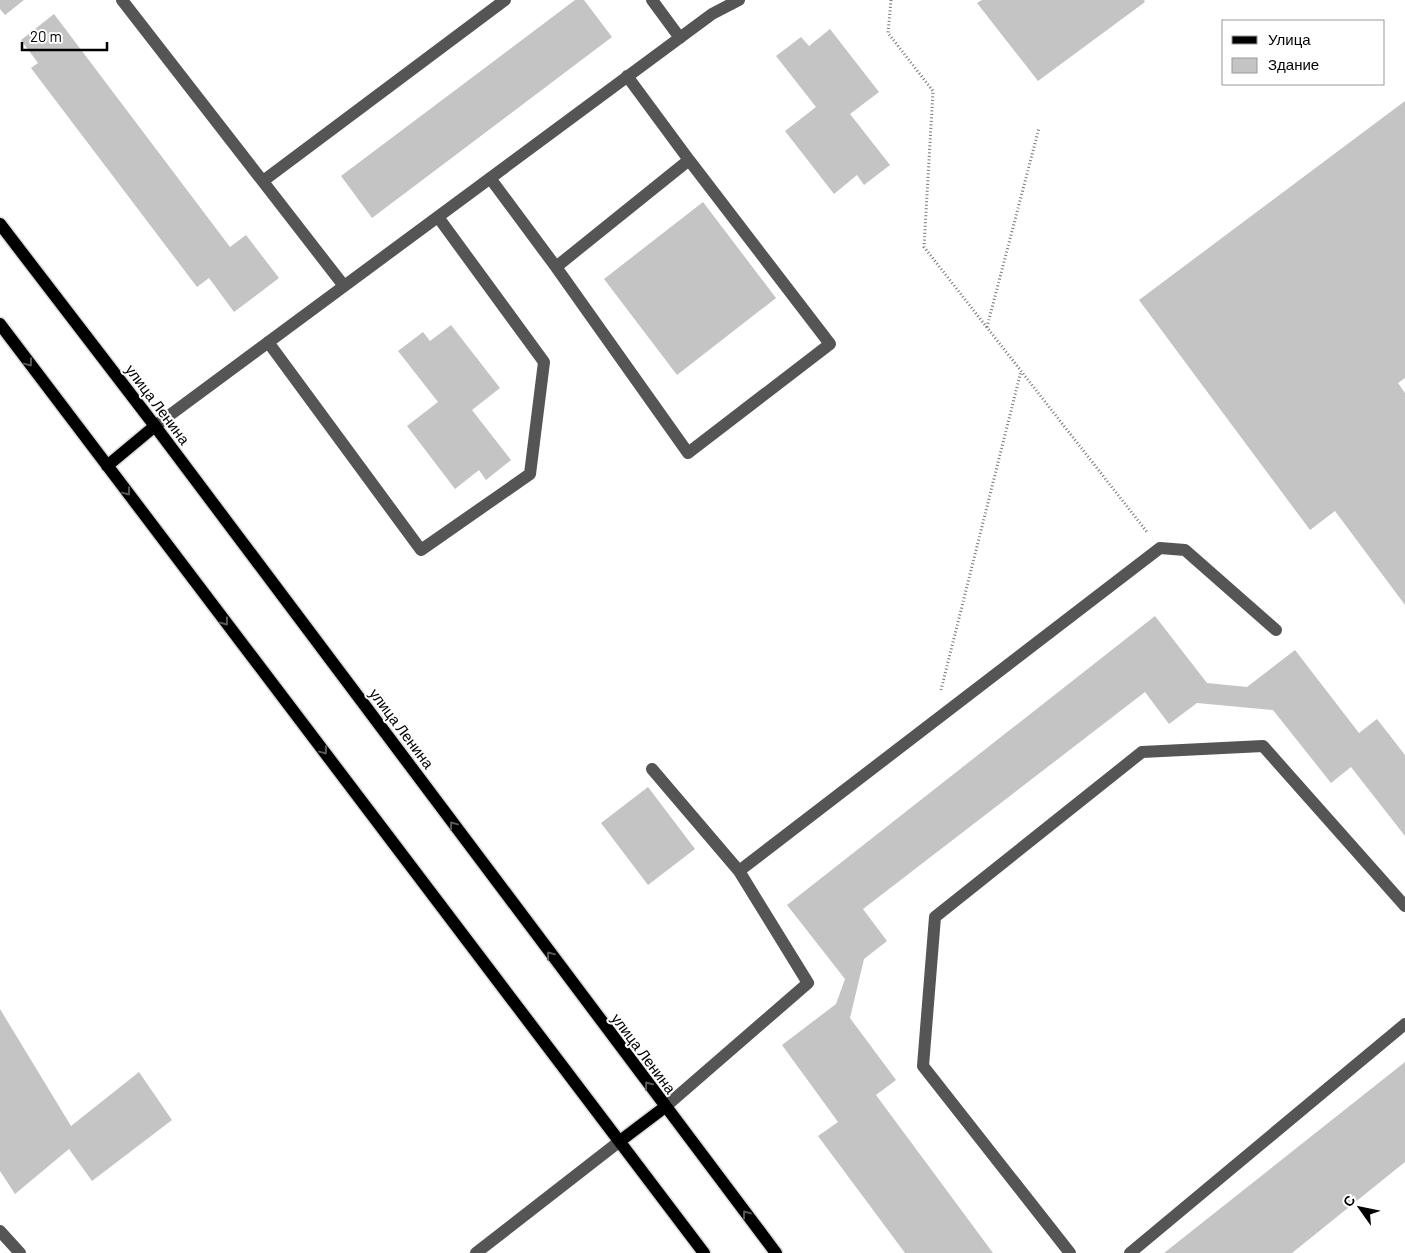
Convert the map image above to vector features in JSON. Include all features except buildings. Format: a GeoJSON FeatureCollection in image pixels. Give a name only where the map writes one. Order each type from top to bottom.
{"type":"FeatureCollection","features":[{"type":"Feature","properties":{"kind":"main road","name":"улица Ленина"},"geometry":{"type":"LineString","coordinates":[[0,224],[155,426],[664,1107],[776,1253]]}},
{"type":"Feature","properties":{"kind":"main road"},"geometry":{"type":"LineString","coordinates":[[0,324],[704,1253]]}},
{"type":"Feature","properties":{"kind":"main road"},"geometry":{"type":"LineString","coordinates":[[107,466],[155,426]]}},
{"type":"Feature","properties":{"kind":"main road"},"geometry":{"type":"LineString","coordinates":[[620,1141],[664,1107]]}},
{"type":"Feature","properties":{"kind":"street"},"geometry":{"type":"LineString","coordinates":[[122,0],[344,286]]}},
{"type":"Feature","properties":{"kind":"street"},"geometry":{"type":"LineString","coordinates":[[262,181],[505,0]]}},
{"type":"Feature","properties":{"kind":"street"},"geometry":{"type":"LineString","coordinates":[[652,0],[680,38]]}},
{"type":"Feature","properties":{"kind":"street"},"geometry":{"type":"LineString","coordinates":[[155,426],[627,76],[712,14],[739,0]]}},
{"type":"Feature","properties":{"kind":"street"},"geometry":{"type":"LineString","coordinates":[[490,178],[556,267],[688,453],[830,344],[627,76]]}},
{"type":"Feature","properties":{"kind":"street"},"geometry":{"type":"LineString","coordinates":[[556,267],[690,160]]}},
{"type":"Feature","properties":{"kind":"street"},"geometry":{"type":"LineString","coordinates":[[268,342],[421,550],[530,474],[544,362],[438,217]]}},
{"type":"Feature","properties":{"kind":"street"},"geometry":{"type":"LineString","coordinates":[[739,871],[1160,548],[1185,550],[1276,630]]}},
{"type":"Feature","properties":{"kind":"street"},"geometry":{"type":"LineString","coordinates":[[1070,1253],[923,1066],[936,917],[1142,752],[1263,746],[1405,906]]}},
{"type":"Feature","properties":{"kind":"street"},"geometry":{"type":"LineString","coordinates":[[652,769],[739,871],[808,983],[664,1107]]}},
{"type":"Feature","properties":{"kind":"street"},"geometry":{"type":"LineString","coordinates":[[1130,1253],[1405,1024]]}},
{"type":"Feature","properties":{"kind":"street"},"geometry":{"type":"LineString","coordinates":[[476,1253],[620,1141]]}},
{"type":"Feature","properties":{"kind":"street"},"geometry":{"type":"LineString","coordinates":[[0,1231],[20,1253]]}},
{"type":"Feature","properties":{"kind":"path"},"geometry":{"type":"LineString","coordinates":[[891,0],[888,33],[933,92],[924,247],[1160,548]]}},
{"type":"Feature","properties":{"kind":"path"},"geometry":{"type":"LineString","coordinates":[[987,327],[1039,128]]}},
{"type":"Feature","properties":{"kind":"path"},"geometry":{"type":"LineString","coordinates":[[932,722],[1021,370]]}}]}
